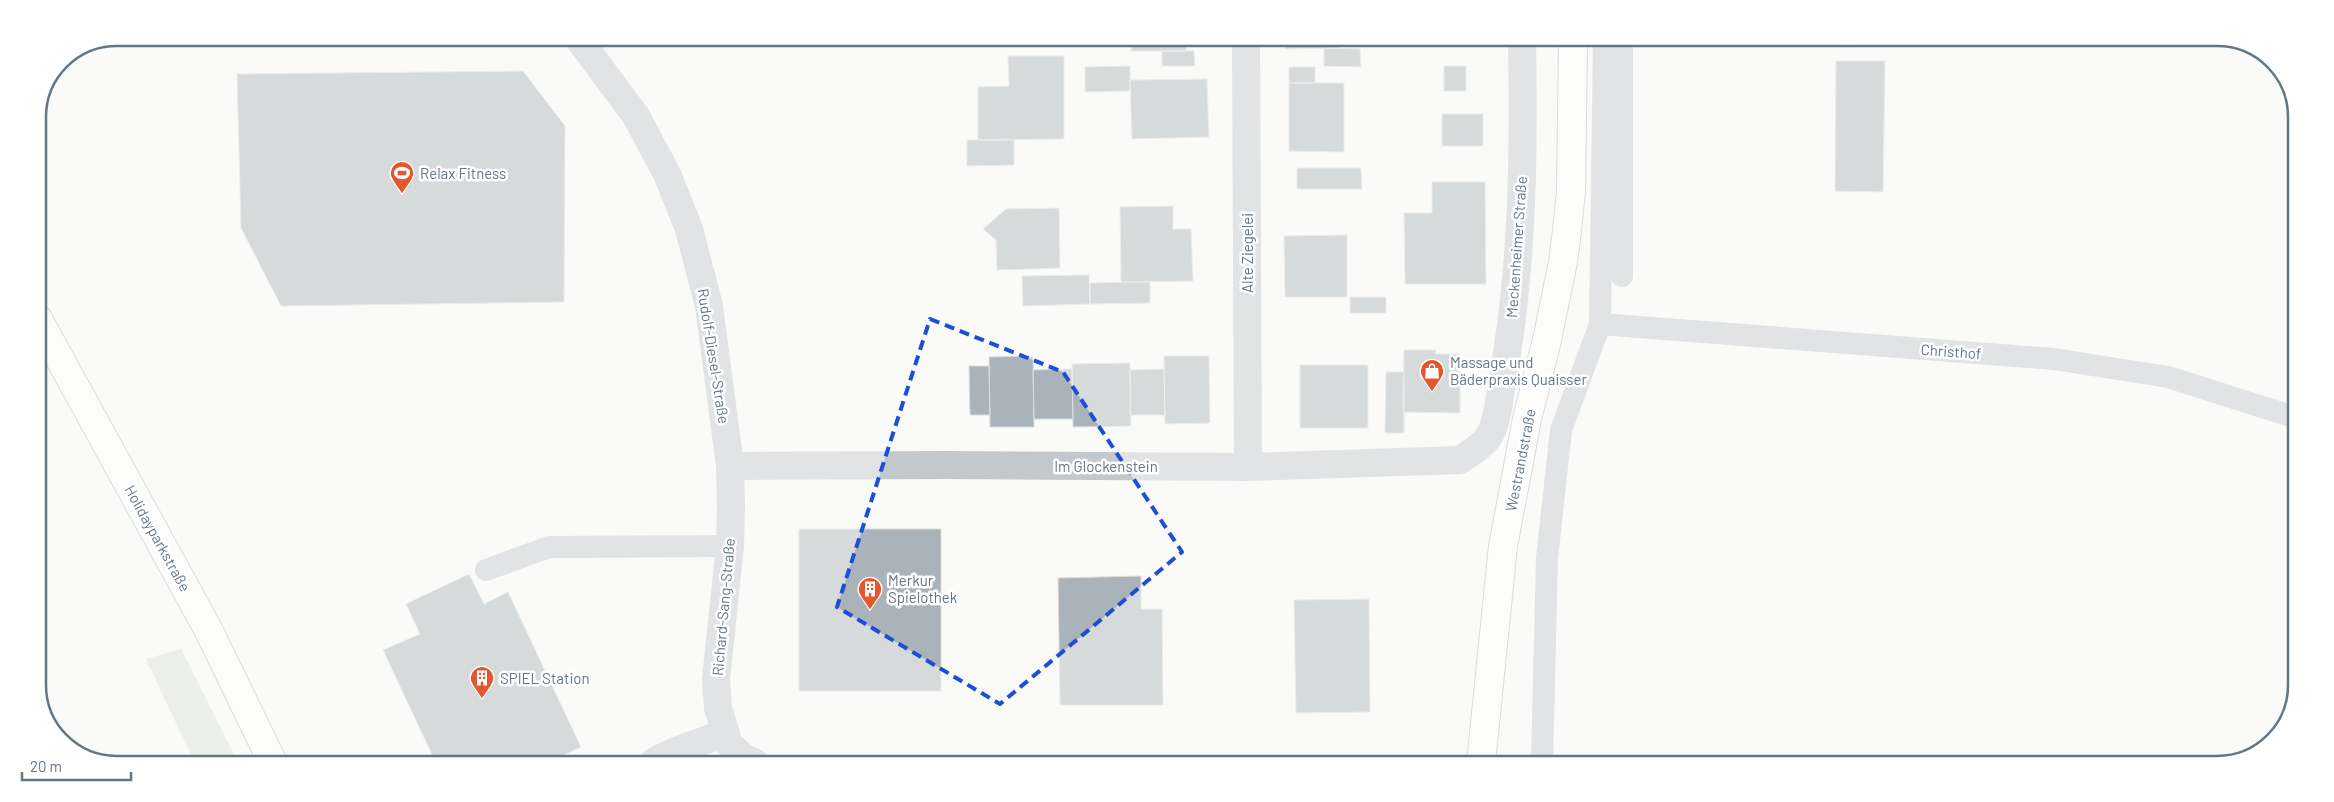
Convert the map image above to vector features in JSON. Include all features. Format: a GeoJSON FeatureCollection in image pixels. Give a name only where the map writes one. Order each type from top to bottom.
{"type":"FeatureCollection","features":[{"type":"Feature","properties":{"kind":"main road","name":"Westrandstraße"},"geometry":{"type":"LineString","coordinates":[[1482,756],[1503,546],[1527,419],[1547,340],[1565,246],[1571,192],[1573,46]]}},
{"type":"Feature","properties":{"kind":"main road","name":"Holidayparkstraße"},"geometry":{"type":"LineString","coordinates":[[46,334],[209,631],[270,756]]}},
{"type":"Feature","properties":{"kind":"street","name":"Rudolf-Diesel-Straße"},"geometry":{"type":"LineString","coordinates":[[584,46],[636,116],[667,174],[689,229],[709,306],[730,466]]}},
{"type":"Feature","properties":{"kind":"street","name":"Alte Ziegelei"},"geometry":{"type":"LineString","coordinates":[[1246,46],[1248,467]]}},
{"type":"Feature","properties":{"kind":"street","name":"Meckenheimer Straße"},"geometry":{"type":"LineString","coordinates":[[1478,448],[1489,437],[1494,424],[1507,354],[1517,278],[1521,207],[1522,46]]}},
{"type":"Feature","properties":{"kind":"street","name":"Im Glockenstein"},"geometry":{"type":"LineString","coordinates":[[730,466],[1248,467],[1460,460],[1478,448]]}},
{"type":"Feature","properties":{"kind":"street","name":"Richard-Sang-Straße"},"geometry":{"type":"LineString","coordinates":[[730,466],[730,546],[716,679],[718,708],[725,733],[729,744],[742,756]]}},
{"type":"Feature","properties":{"kind":"street"},"geometry":{"type":"LineString","coordinates":[[666,756],[725,733]]}},
{"type":"Feature","properties":{"kind":"lane"},"geometry":{"type":"LineString","coordinates":[[1542,756],[1548,558],[1561,430],[1600,324],[1604,46]]}},
{"type":"Feature","properties":{"kind":"lane"},"geometry":{"type":"LineString","coordinates":[[1622,46],[1622,276]]}},
{"type":"Feature","properties":{"kind":"lane","name":"Christhof"},"geometry":{"type":"LineString","coordinates":[[1600,324],[2054,359],[2168,377],[2288,415]]}},
{"type":"Feature","properties":{"kind":"lane"},"geometry":{"type":"LineString","coordinates":[[486,570],[549,547],[730,546]]}},
{"type":"Feature","properties":{"kind":"highlighted area"},"geometry":{"type":"Polygon","coordinates":[[[930,319],[1063,372],[1182,552],[1000,704],[837,607],[930,319]]]}},
{"type":"Feature","properties":{"kind":"shaded area"},"geometry":{"type":"Polygon","coordinates":[[[181,649],[234,756],[192,756],[146,659],[181,649]]]}},
{"type":"Feature","properties":{"kind":"building"},"geometry":{"type":"Polygon","coordinates":[[[1131,46],[1186,46],[1186,51],[1131,51],[1131,46]]]}},
{"type":"Feature","properties":{"kind":"building"},"geometry":{"type":"Polygon","coordinates":[[[1285,46],[1339,46],[1339,48],[1285,49],[1285,46]]]}},
{"type":"Feature","properties":{"kind":"building"},"geometry":{"type":"Polygon","coordinates":[[[1324,48],[1360,49],[1361,67],[1324,66],[1324,48]]]}},
{"type":"Feature","properties":{"kind":"building"},"geometry":{"type":"Polygon","coordinates":[[[1162,51],[1194,51],[1195,66],[1162,66],[1162,51]]]}},
{"type":"Feature","properties":{"kind":"building"},"geometry":{"type":"Polygon","coordinates":[[[1008,56],[1064,56],[1064,139],[978,140],[978,87],[1009,86],[1008,56]]]}},
{"type":"Feature","properties":{"kind":"building"},"geometry":{"type":"Polygon","coordinates":[[[1836,61],[1885,61],[1883,192],[1835,191],[1836,61]]]}},
{"type":"Feature","properties":{"kind":"building"},"geometry":{"type":"Polygon","coordinates":[[[1130,66],[1130,91],[1085,92],[1085,67],[1130,66]]]}},
{"type":"Feature","properties":{"kind":"building"},"geometry":{"type":"Polygon","coordinates":[[[1444,66],[1466,66],[1466,91],[1444,91],[1444,66]]]}},
{"type":"Feature","properties":{"kind":"building"},"geometry":{"type":"Polygon","coordinates":[[[1289,67],[1315,67],[1315,83],[1289,83],[1289,67]]]}},
{"type":"Feature","properties":{"kind":"building","name":"Relax Fitness"},"geometry":{"type":"Polygon","coordinates":[[[523,71],[565,126],[564,302],[281,306],[241,228],[237,74],[523,71]]]}},
{"type":"Feature","properties":{"kind":"building"},"geometry":{"type":"Polygon","coordinates":[[[1207,79],[1209,137],[1132,139],[1130,80],[1207,79]]]}},
{"type":"Feature","properties":{"kind":"building"},"geometry":{"type":"Polygon","coordinates":[[[1289,83],[1344,83],[1344,152],[1289,151],[1289,83]]]}},
{"type":"Feature","properties":{"kind":"building"},"geometry":{"type":"Polygon","coordinates":[[[1442,114],[1483,114],[1483,146],[1442,146],[1442,114]]]}},
{"type":"Feature","properties":{"kind":"building"},"geometry":{"type":"Polygon","coordinates":[[[967,140],[1014,140],[1014,165],[967,166],[967,140]]]}},
{"type":"Feature","properties":{"kind":"building"},"geometry":{"type":"Polygon","coordinates":[[[1297,168],[1361,168],[1362,189],[1297,189],[1297,168]]]}},
{"type":"Feature","properties":{"kind":"building"},"geometry":{"type":"Polygon","coordinates":[[[1432,182],[1485,182],[1486,284],[1405,284],[1404,213],[1432,213],[1432,182]]]}},
{"type":"Feature","properties":{"kind":"building"},"geometry":{"type":"Polygon","coordinates":[[[1173,206],[1173,229],[1191,229],[1193,281],[1121,282],[1120,207],[1173,206]]]}},
{"type":"Feature","properties":{"kind":"building"},"geometry":{"type":"Polygon","coordinates":[[[1059,208],[1060,268],[997,270],[996,240],[983,229],[1006,209],[1059,208]]]}},
{"type":"Feature","properties":{"kind":"building"},"geometry":{"type":"Polygon","coordinates":[[[1347,235],[1347,297],[1285,297],[1284,236],[1347,235]]]}},
{"type":"Feature","properties":{"kind":"building"},"geometry":{"type":"Polygon","coordinates":[[[1089,275],[1090,304],[1023,306],[1022,276],[1089,275]]]}},
{"type":"Feature","properties":{"kind":"building"},"geometry":{"type":"Polygon","coordinates":[[[1150,282],[1150,303],[1090,304],[1090,283],[1150,282]]]}},
{"type":"Feature","properties":{"kind":"building"},"geometry":{"type":"Polygon","coordinates":[[[1350,297],[1386,297],[1386,313],[1350,313],[1350,297]]]}},
{"type":"Feature","properties":{"kind":"building","name":"Massage und Bäderpraxis Quaisser"},"geometry":{"type":"Polygon","coordinates":[[[1404,350],[1436,350],[1435,354],[1460,354],[1460,413],[1403,412],[1404,350]]]}},
{"type":"Feature","properties":{"kind":"building"},"geometry":{"type":"Polygon","coordinates":[[[1033,356],[1034,427],[990,427],[989,357],[1033,356]]]}},
{"type":"Feature","properties":{"kind":"building"},"geometry":{"type":"Polygon","coordinates":[[[1164,356],[1209,356],[1210,423],[1165,424],[1164,356]]]}},
{"type":"Feature","properties":{"kind":"building"},"geometry":{"type":"Polygon","coordinates":[[[1130,363],[1131,426],[1073,427],[1072,364],[1130,363]]]}},
{"type":"Feature","properties":{"kind":"building"},"geometry":{"type":"Polygon","coordinates":[[[1300,365],[1368,365],[1368,428],[1300,428],[1300,365]]]}},
{"type":"Feature","properties":{"kind":"building"},"geometry":{"type":"Polygon","coordinates":[[[969,366],[989,366],[990,415],[970,415],[969,366]]]}},
{"type":"Feature","properties":{"kind":"building"},"geometry":{"type":"Polygon","coordinates":[[[1072,369],[1073,419],[1034,419],[1033,370],[1072,369]]]}},
{"type":"Feature","properties":{"kind":"building"},"geometry":{"type":"Polygon","coordinates":[[[1164,369],[1165,415],[1130,415],[1130,370],[1164,369]]]}},
{"type":"Feature","properties":{"kind":"building"},"geometry":{"type":"Polygon","coordinates":[[[1386,372],[1404,372],[1404,433],[1385,433],[1386,372]]]}},
{"type":"Feature","properties":{"kind":"building","name":"Merkur Spielothek"},"geometry":{"type":"Polygon","coordinates":[[[799,529],[941,529],[941,691],[799,691],[799,529]]]}},
{"type":"Feature","properties":{"kind":"building","name":"SPIEL Station"},"geometry":{"type":"Polygon","coordinates":[[[469,574],[484,604],[508,592],[581,747],[562,756],[433,756],[383,650],[420,634],[406,604],[469,574]]]}},
{"type":"Feature","properties":{"kind":"building"},"geometry":{"type":"Polygon","coordinates":[[[1141,576],[1141,609],[1162,609],[1163,705],[1060,705],[1058,578],[1141,576]]]}},
{"type":"Feature","properties":{"kind":"building"},"geometry":{"type":"Polygon","coordinates":[[[1369,599],[1370,712],[1296,713],[1294,600],[1369,599]]]}},
{"type":"Feature","properties":{"kind":"place","name":"Relax Fitness"},"geometry":{"type":"Point","coordinates":[402,194]}},
{"type":"Feature","properties":{"kind":"place","name":"Massage und Bäderpraxis Quaisser"},"geometry":{"type":"Point","coordinates":[1432,392]}},
{"type":"Feature","properties":{"kind":"place","name":"Merkur Spielothek"},"geometry":{"type":"Point","coordinates":[870,610]}},
{"type":"Feature","properties":{"kind":"place","name":"SPIEL Station"},"geometry":{"type":"Point","coordinates":[482,699]}}]}
